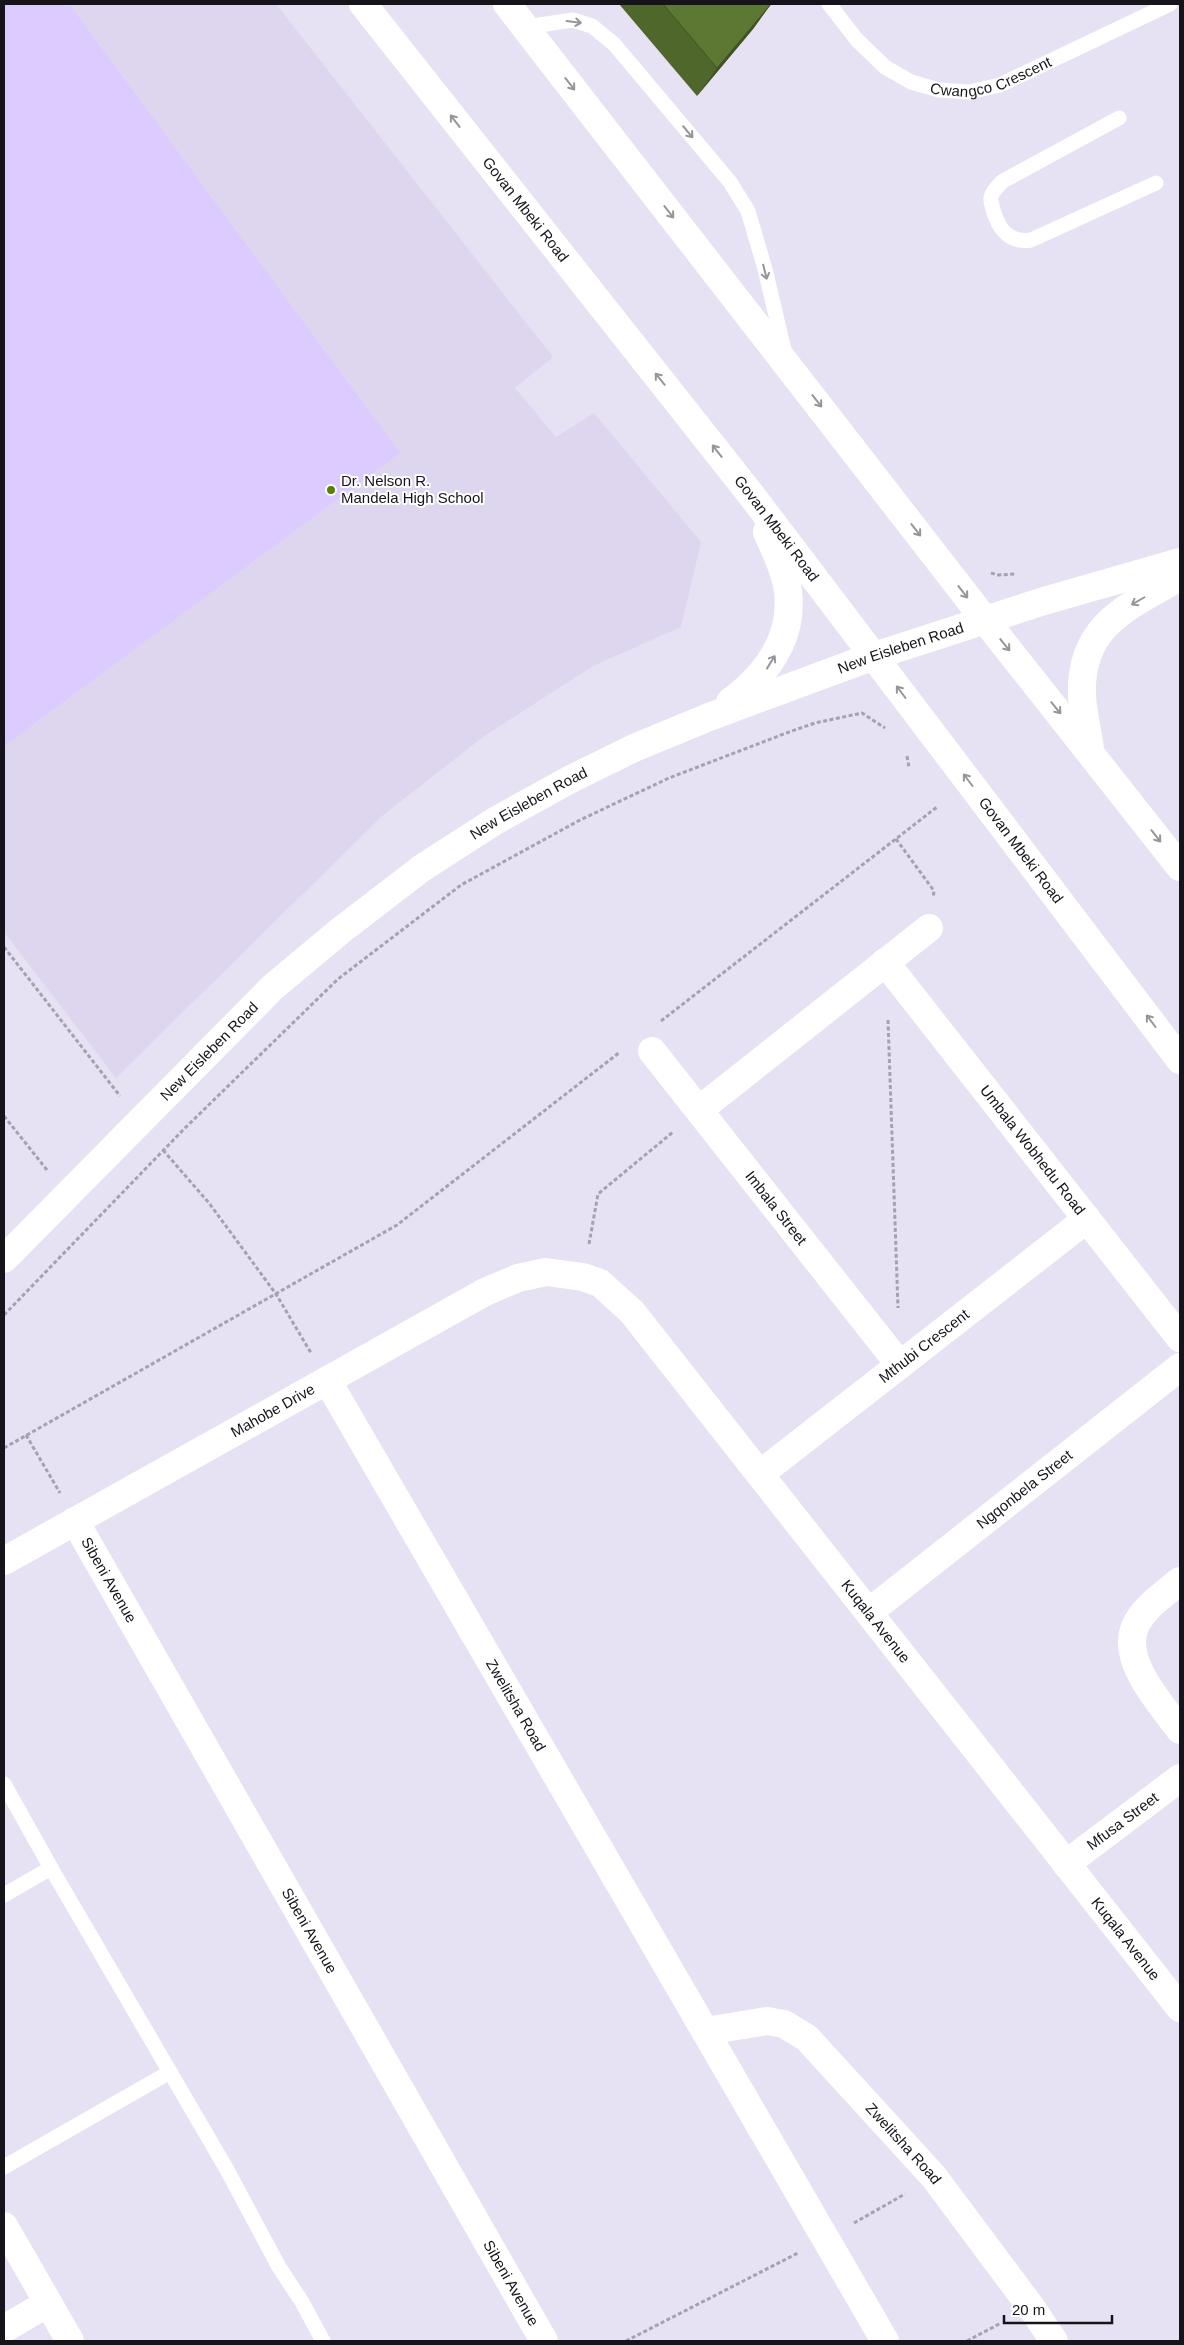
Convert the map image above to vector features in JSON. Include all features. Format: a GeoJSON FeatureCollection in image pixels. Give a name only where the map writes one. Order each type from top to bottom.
{"type":"FeatureCollection","features":[{"type":"Feature","properties":{"kind":"street","name":"Govan Mbeki Road"},"geometry":{"type":"LineString","coordinates":[[363,4],[752,496],[1180,1060]]}},
{"type":"Feature","properties":{"kind":"street"},"geometry":{"type":"LineString","coordinates":[[507,4],[985,620],[1180,867]]}},
{"type":"Feature","properties":{"kind":"street"},"geometry":{"type":"LineString","coordinates":[[708,718],[750,687],[766,670],[776,654],[787,628],[788,591],[783,570],[752,496]]}},
{"type":"Feature","properties":{"kind":"street","name":"New Eisleben Road"},"geometry":{"type":"LineString","coordinates":[[4,1259],[273,987],[340,930],[422,868],[495,821],[569,780],[634,748],[708,718],[874,656],[985,620],[1180,562]]}},
{"type":"Feature","properties":{"kind":"street"},"geometry":{"type":"LineString","coordinates":[[1091,752],[1082,696],[1090,646],[1099,631],[1118,613],[1180,577]]}},
{"type":"Feature","properties":{"kind":"street"},"geometry":{"type":"LineString","coordinates":[[699,1110],[929,928]]}},
{"type":"Feature","properties":{"kind":"street","name":"Umbala Wobhedu Road"},"geometry":{"type":"LineString","coordinates":[[885,962],[1180,1338]]}},
{"type":"Feature","properties":{"kind":"street","name":"Imbala Street"},"geometry":{"type":"LineString","coordinates":[[654,1038],[699,1110],[900,1365]]}},
{"type":"Feature","properties":{"kind":"street","name":"Mthubi Crescent"},"geometry":{"type":"LineString","coordinates":[[760,1474],[1087,1219]]}},
{"type":"Feature","properties":{"kind":"street","name":"Kuqala Avenue"},"geometry":{"type":"LineString","coordinates":[[546,1272],[583,1276],[600,1284],[632,1312],[1180,2008]]}},
{"type":"Feature","properties":{"kind":"street","name":"Mahobe Drive"},"geometry":{"type":"LineString","coordinates":[[4,1561],[485,1292],[518,1278],[546,1272]]}},
{"type":"Feature","properties":{"kind":"street","name":"Ngqonbela Street"},"geometry":{"type":"LineString","coordinates":[[868,1612],[1180,1367]]}},
{"type":"Feature","properties":{"kind":"street","name":"Zwelitsha Road"},"geometry":{"type":"LineString","coordinates":[[327,1380],[885,2341]]}},
{"type":"Feature","properties":{"kind":"street","name":"Sibeni Avenue"},"geometry":{"type":"LineString","coordinates":[[75,1521],[544,2341]]}},
{"type":"Feature","properties":{"kind":"street"},"geometry":{"type":"LineString","coordinates":[[1180,1581],[1148,1608],[1138,1620],[1133,1632],[1132,1646],[1136,1663],[1146,1684],[1180,1730]]}},
{"type":"Feature","properties":{"kind":"street","name":"Mfusa Street"},"geometry":{"type":"LineString","coordinates":[[1066,1864],[1180,1778]]}},
{"type":"Feature","properties":{"kind":"street","name":"Zwelitsha Road"},"geometry":{"type":"LineString","coordinates":[[706,2031],[767,2021],[784,2024],[807,2038],[934,2178],[1031,2307],[1054,2341]]}},
{"type":"Feature","properties":{"kind":"street"},"geometry":{"type":"LineString","coordinates":[[4,2226],[70,2341]]}},
{"type":"Feature","properties":{"kind":"street"},"geometry":{"type":"LineString","coordinates":[[4,2329],[48,2304]]}},
{"type":"Feature","properties":{"kind":"lane","name":"Cwangco Crescent"},"geometry":{"type":"LineString","coordinates":[[829,4],[857,40],[885,67],[910,82],[939,90],[969,92],[1000,85],[1170,4]]}},
{"type":"Feature","properties":{"kind":"lane"},"geometry":{"type":"LineString","coordinates":[[526,27],[573,20],[592,26],[614,44],[730,182],[748,211],[765,269],[787,363]]}},
{"type":"Feature","properties":{"kind":"lane"},"geometry":{"type":"LineString","coordinates":[[1120,118],[1003,181],[996,188],[991,203],[998,225],[1012,239],[1022,242],[1031,240],[1156,182]]}},
{"type":"Feature","properties":{"kind":"lane"},"geometry":{"type":"LineString","coordinates":[[4,1784],[226,2168],[279,2267],[302,2302],[323,2341]]}},
{"type":"Feature","properties":{"kind":"lane"},"geometry":{"type":"LineString","coordinates":[[4,1895],[51,1868]]}},
{"type":"Feature","properties":{"kind":"lane"},"geometry":{"type":"LineString","coordinates":[[4,2167],[170,2072]]}},
{"type":"Feature","properties":{"kind":"path"},"geometry":{"type":"LineString","coordinates":[[990,572],[998,575],[1023,576]]}},
{"type":"Feature","properties":{"kind":"path"},"geometry":{"type":"LineString","coordinates":[[4,1315],[163,1151],[338,979],[461,884],[580,820],[669,778],[815,723],[862,714],[891,733]]}},
{"type":"Feature","properties":{"kind":"path"},"geometry":{"type":"LineString","coordinates":[[654,1038],[937,807]]}},
{"type":"Feature","properties":{"kind":"path"},"geometry":{"type":"LineString","coordinates":[[896,839],[934,892],[929,928]]}},
{"type":"Feature","properties":{"kind":"path"},"geometry":{"type":"LineString","coordinates":[[4,947],[119,1095]]}},
{"type":"Feature","properties":{"kind":"path"},"geometry":{"type":"LineString","coordinates":[[887,1011],[899,1316]]}},
{"type":"Feature","properties":{"kind":"path"},"geometry":{"type":"LineString","coordinates":[[4,1448],[397,1225],[624,1048]]}},
{"type":"Feature","properties":{"kind":"path"},"geometry":{"type":"LineString","coordinates":[[583,1276],[598,1194],[699,1110]]}},
{"type":"Feature","properties":{"kind":"path"},"geometry":{"type":"LineString","coordinates":[[163,1151],[209,1203],[276,1294],[327,1380]]}},
{"type":"Feature","properties":{"kind":"path"},"geometry":{"type":"LineString","coordinates":[[26,1435],[60,1494]]}},
{"type":"Feature","properties":{"kind":"path"},"geometry":{"type":"LineString","coordinates":[[626,2341],[826,2239],[934,2178]]}},
{"type":"Feature","properties":{"kind":"path"},"geometry":{"type":"LineString","coordinates":[[966,2341],[1031,2307]]}},
{"type":"Feature","properties":{"kind":"shaded area","name":"Dr. Nelson R. Mandela High School"},"geometry":{"type":"Polygon","coordinates":[[[4,4],[276,4],[553,357],[515,388],[556,437],[594,413],[701,542],[681,627],[593,666],[483,737],[382,816],[116,1078],[4,932],[4,4]]]}},
{"type":"Feature","properties":{"kind":"shaded area"},"geometry":{"type":"Polygon","coordinates":[[[4,4],[69,4],[400,453],[4,746],[4,4]]]}},
{"type":"Feature","properties":{"kind":"building"},"geometry":{"type":"Polygon","coordinates":[[[663,4],[771,4],[717,68],[663,4]]]}},
{"type":"Feature","properties":{"kind":"place","name":"Dr. Nelson R. Mandela High School"},"geometry":{"type":"Point","coordinates":[331,490]}}]}
